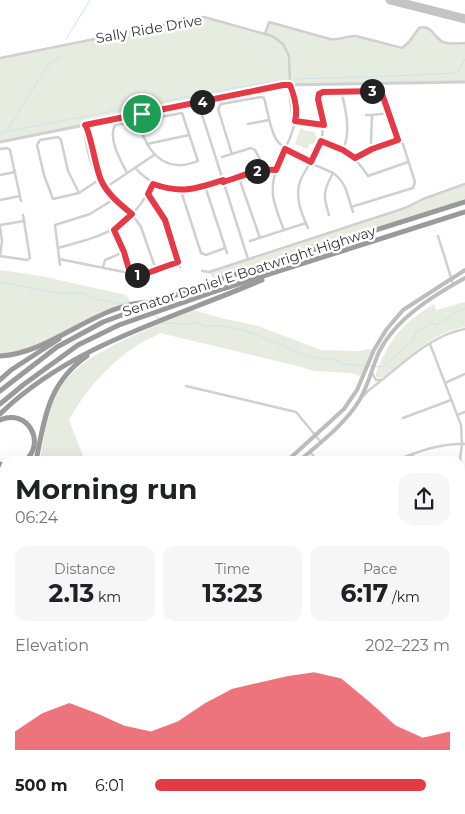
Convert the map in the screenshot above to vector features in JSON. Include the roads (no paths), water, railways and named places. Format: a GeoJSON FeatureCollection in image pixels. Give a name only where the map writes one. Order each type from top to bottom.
{"type":"FeatureCollection","features":[{"type":"Feature","properties":{"kind":"highway","name":"Senator Daniel E Boatwright Highway"},"geometry":{"type":"LineString","coordinates":[[0,391],[57,347],[104,322],[214,281],[465,202]]}},
{"type":"Feature","properties":{"kind":"highway","name":"Senator Daniel E Boatwright Highway"},"geometry":{"type":"LineString","coordinates":[[0,404],[78,345],[119,325],[179,303],[465,212]]}},
{"type":"Feature","properties":{"kind":"highway"},"geometry":{"type":"LineString","coordinates":[[0,414],[25,392],[53,372],[92,349],[283,271]]}},
{"type":"Feature","properties":{"kind":"highway"},"geometry":{"type":"LineString","coordinates":[[0,356],[23,352],[91,320],[132,304],[157,302]]}},
{"type":"Feature","properties":{"kind":"highway"},"geometry":{"type":"LineString","coordinates":[[0,380],[45,347],[91,320]]}},
{"type":"Feature","properties":{"kind":"highway"},"geometry":{"type":"LineString","coordinates":[[37,456],[48,405],[58,383],[78,362],[110,342]]}},
{"type":"Feature","properties":{"kind":"highway"},"geometry":{"type":"LineString","coordinates":[[0,420],[12,417],[26,423],[32,431],[35,446],[30,456]]}},
{"type":"Feature","properties":{"kind":"main road"},"geometry":{"type":"LineString","coordinates":[[292,456],[344,409],[357,390],[374,350],[386,330],[404,310],[465,270]]}},
{"type":"Feature","properties":{"kind":"main road"},"geometry":{"type":"LineString","coordinates":[[306,456],[350,414],[360,400],[380,352],[391,333],[407,316],[453,284],[465,278]]}},
{"type":"Feature","properties":{"kind":"street","name":"Sally Ride Drive"},"geometry":{"type":"LineString","coordinates":[[0,58],[204,18],[278,39],[287,51],[289,60],[289,91],[292,115],[295,121]]}},
{"type":"Feature","properties":{"kind":"street"},"geometry":{"type":"LineString","coordinates":[[265,34],[269,22],[330,40],[340,40],[356,36],[398,49],[404,47],[419,28],[424,27],[430,29],[445,42],[465,43]]}},
{"type":"Feature","properties":{"kind":"street"},"geometry":{"type":"LineString","coordinates":[[0,142],[290,85],[465,82]]}},
{"type":"Feature","properties":{"kind":"street"},"geometry":{"type":"LineString","coordinates":[[308,228],[298,201],[298,190],[301,179],[321,141],[324,125],[318,99],[319,94],[323,92],[381,91],[398,140],[403,144],[415,182],[413,188],[351,207]]}},
{"type":"Feature","properties":{"kind":"street"},"geometry":{"type":"LineString","coordinates":[[342,93],[348,123],[347,142],[343,150]]}},
{"type":"Feature","properties":{"kind":"street"},"geometry":{"type":"LineString","coordinates":[[232,154],[218,109],[221,104],[264,98],[276,139],[285,149],[333,173],[345,185],[353,212]]}},
{"type":"Feature","properties":{"kind":"street"},"geometry":{"type":"LineString","coordinates":[[198,102],[248,259]]}},
{"type":"Feature","properties":{"kind":"street"},"geometry":{"type":"LineString","coordinates":[[127,173],[118,154],[113,128],[138,121],[182,113],[198,161],[180,166],[164,162],[154,155],[147,144],[138,121]]}},
{"type":"Feature","properties":{"kind":"street"},"geometry":{"type":"LineString","coordinates":[[366,115],[390,114]]}},
{"type":"Feature","properties":{"kind":"street"},"geometry":{"type":"LineString","coordinates":[[372,115],[372,149]]}},
{"type":"Feature","properties":{"kind":"street"},"geometry":{"type":"LineString","coordinates":[[248,124],[269,120]]}},
{"type":"Feature","properties":{"kind":"street"},"geometry":{"type":"LineString","coordinates":[[284,230],[273,204],[271,184],[276,170],[293,135],[295,121],[324,125]]}},
{"type":"Feature","properties":{"kind":"street"},"geometry":{"type":"LineString","coordinates":[[85,125],[84,130],[94,172],[114,199],[132,214],[141,227],[156,270]]}},
{"type":"Feature","properties":{"kind":"street"},"geometry":{"type":"LineString","coordinates":[[147,144],[189,135]]}},
{"type":"Feature","properties":{"kind":"street"},"geometry":{"type":"LineString","coordinates":[[79,193],[68,171],[62,140],[58,137],[40,140],[37,145],[44,175],[53,199],[79,193],[100,179]]}},
{"type":"Feature","properties":{"kind":"street"},"geometry":{"type":"LineString","coordinates":[[355,158],[372,149],[398,140]]}},
{"type":"Feature","properties":{"kind":"street"},"geometry":{"type":"LineString","coordinates":[[321,141],[343,150],[355,158],[368,176],[408,162]]}},
{"type":"Feature","properties":{"kind":"street"},"geometry":{"type":"LineString","coordinates":[[0,149],[7,148],[10,150],[21,201]]}},
{"type":"Feature","properties":{"kind":"street"},"geometry":{"type":"LineString","coordinates":[[222,157],[251,148],[255,150],[265,169]]}},
{"type":"Feature","properties":{"kind":"street"},"geometry":{"type":"LineString","coordinates":[[105,188],[154,155]]}},
{"type":"Feature","properties":{"kind":"street"},"geometry":{"type":"LineString","coordinates":[[135,168],[153,184],[181,190],[239,178],[265,169],[276,170]]}},
{"type":"Feature","properties":{"kind":"street"},"geometry":{"type":"LineString","coordinates":[[0,175],[15,172]]}},
{"type":"Feature","properties":{"kind":"street"},"geometry":{"type":"LineString","coordinates":[[329,215],[324,198],[325,186],[333,173]]}},
{"type":"Feature","properties":{"kind":"street"},"geometry":{"type":"LineString","coordinates":[[239,178],[260,238]]}},
{"type":"Feature","properties":{"kind":"street"},"geometry":{"type":"LineString","coordinates":[[58,248],[92,239],[114,230],[140,207],[153,184]]}},
{"type":"Feature","properties":{"kind":"street"},"geometry":{"type":"LineString","coordinates":[[202,271],[209,272],[405,208],[423,198],[465,184]]}},
{"type":"Feature","properties":{"kind":"street"},"geometry":{"type":"LineString","coordinates":[[205,186],[227,253]]}},
{"type":"Feature","properties":{"kind":"street"},"geometry":{"type":"LineString","coordinates":[[181,190],[201,254],[206,255],[226,248]]}},
{"type":"Feature","properties":{"kind":"street"},"geometry":{"type":"LineString","coordinates":[[148,194],[165,220],[180,267]]}},
{"type":"Feature","properties":{"kind":"street"},"geometry":{"type":"LineString","coordinates":[[0,200],[20,196]]}},
{"type":"Feature","properties":{"kind":"street"},"geometry":{"type":"LineString","coordinates":[[60,265],[54,228],[56,224],[90,214],[114,199]]}},
{"type":"Feature","properties":{"kind":"street"},"geometry":{"type":"LineString","coordinates":[[24,215],[30,259],[0,256],[2,240],[0,226],[24,221]]}},
{"type":"Feature","properties":{"kind":"street"},"geometry":{"type":"LineString","coordinates":[[250,241],[306,223]]}},
{"type":"Feature","properties":{"kind":"street"},"geometry":{"type":"LineString","coordinates":[[114,230],[124,252],[130,273]]}},
{"type":"Feature","properties":{"kind":"street"},"geometry":{"type":"LineString","coordinates":[[438,236],[453,284]]}},
{"type":"Feature","properties":{"kind":"street"},"geometry":{"type":"LineString","coordinates":[[103,267],[105,260],[124,252]]}},
{"type":"Feature","properties":{"kind":"street"},"geometry":{"type":"LineString","coordinates":[[60,259],[139,276],[178,262]]}},
{"type":"Feature","properties":{"kind":"street"},"geometry":{"type":"LineString","coordinates":[[360,400],[368,390],[444,334],[465,329]]}},
{"type":"Feature","properties":{"kind":"street"},"geometry":{"type":"LineString","coordinates":[[407,456],[445,445],[463,444],[461,426],[430,344]]}},
{"type":"Feature","properties":{"kind":"street"},"geometry":{"type":"LineString","coordinates":[[372,372],[376,380],[384,380]]}},
{"type":"Feature","properties":{"kind":"street"},"geometry":{"type":"LineString","coordinates":[[445,382],[465,374]]}},
{"type":"Feature","properties":{"kind":"street"},"geometry":{"type":"LineString","coordinates":[[186,386],[296,412],[320,441]]}},
{"type":"Feature","properties":{"kind":"street"},"geometry":{"type":"LineString","coordinates":[[403,418],[451,400]]}},
{"type":"Feature","properties":{"kind":"street"},"geometry":{"type":"LineString","coordinates":[[457,415],[465,412]]}},
{"type":"Feature","properties":{"kind":"street"},"geometry":{"type":"LineString","coordinates":[[310,452],[314,456]]}},
{"type":"Feature","properties":{"kind":"waterway"},"geometry":{"type":"LineString","coordinates":[[66,39],[90,0]]}},
{"type":"Feature","properties":{"kind":"waterway"},"geometry":{"type":"LineString","coordinates":[[7,130],[51,61],[58,59],[60,55]]}},
{"type":"Feature","properties":{"kind":"waterway"},"geometry":{"type":"LineString","coordinates":[[294,79],[457,73],[465,59]]}},
{"type":"Feature","properties":{"kind":"waterway"},"geometry":{"type":"LineString","coordinates":[[0,133],[284,80]]}},
{"type":"Feature","properties":{"kind":"waterway"},"geometry":{"type":"LineString","coordinates":[[0,282],[57,293],[83,293],[96,299],[123,304]]}},
{"type":"Feature","properties":{"kind":"waterway"},"geometry":{"type":"LineString","coordinates":[[370,366],[382,367],[413,341],[415,333],[431,323],[436,325],[465,309]]}},
{"type":"Feature","properties":{"kind":"waterway"},"geometry":{"type":"LineString","coordinates":[[153,315],[160,319]]}},
{"type":"Feature","properties":{"kind":"waterway"},"geometry":{"type":"LineString","coordinates":[[162,323],[187,324],[197,322],[206,326],[228,327],[254,334],[300,353],[323,359],[335,359],[341,364],[366,366]]}}]}
